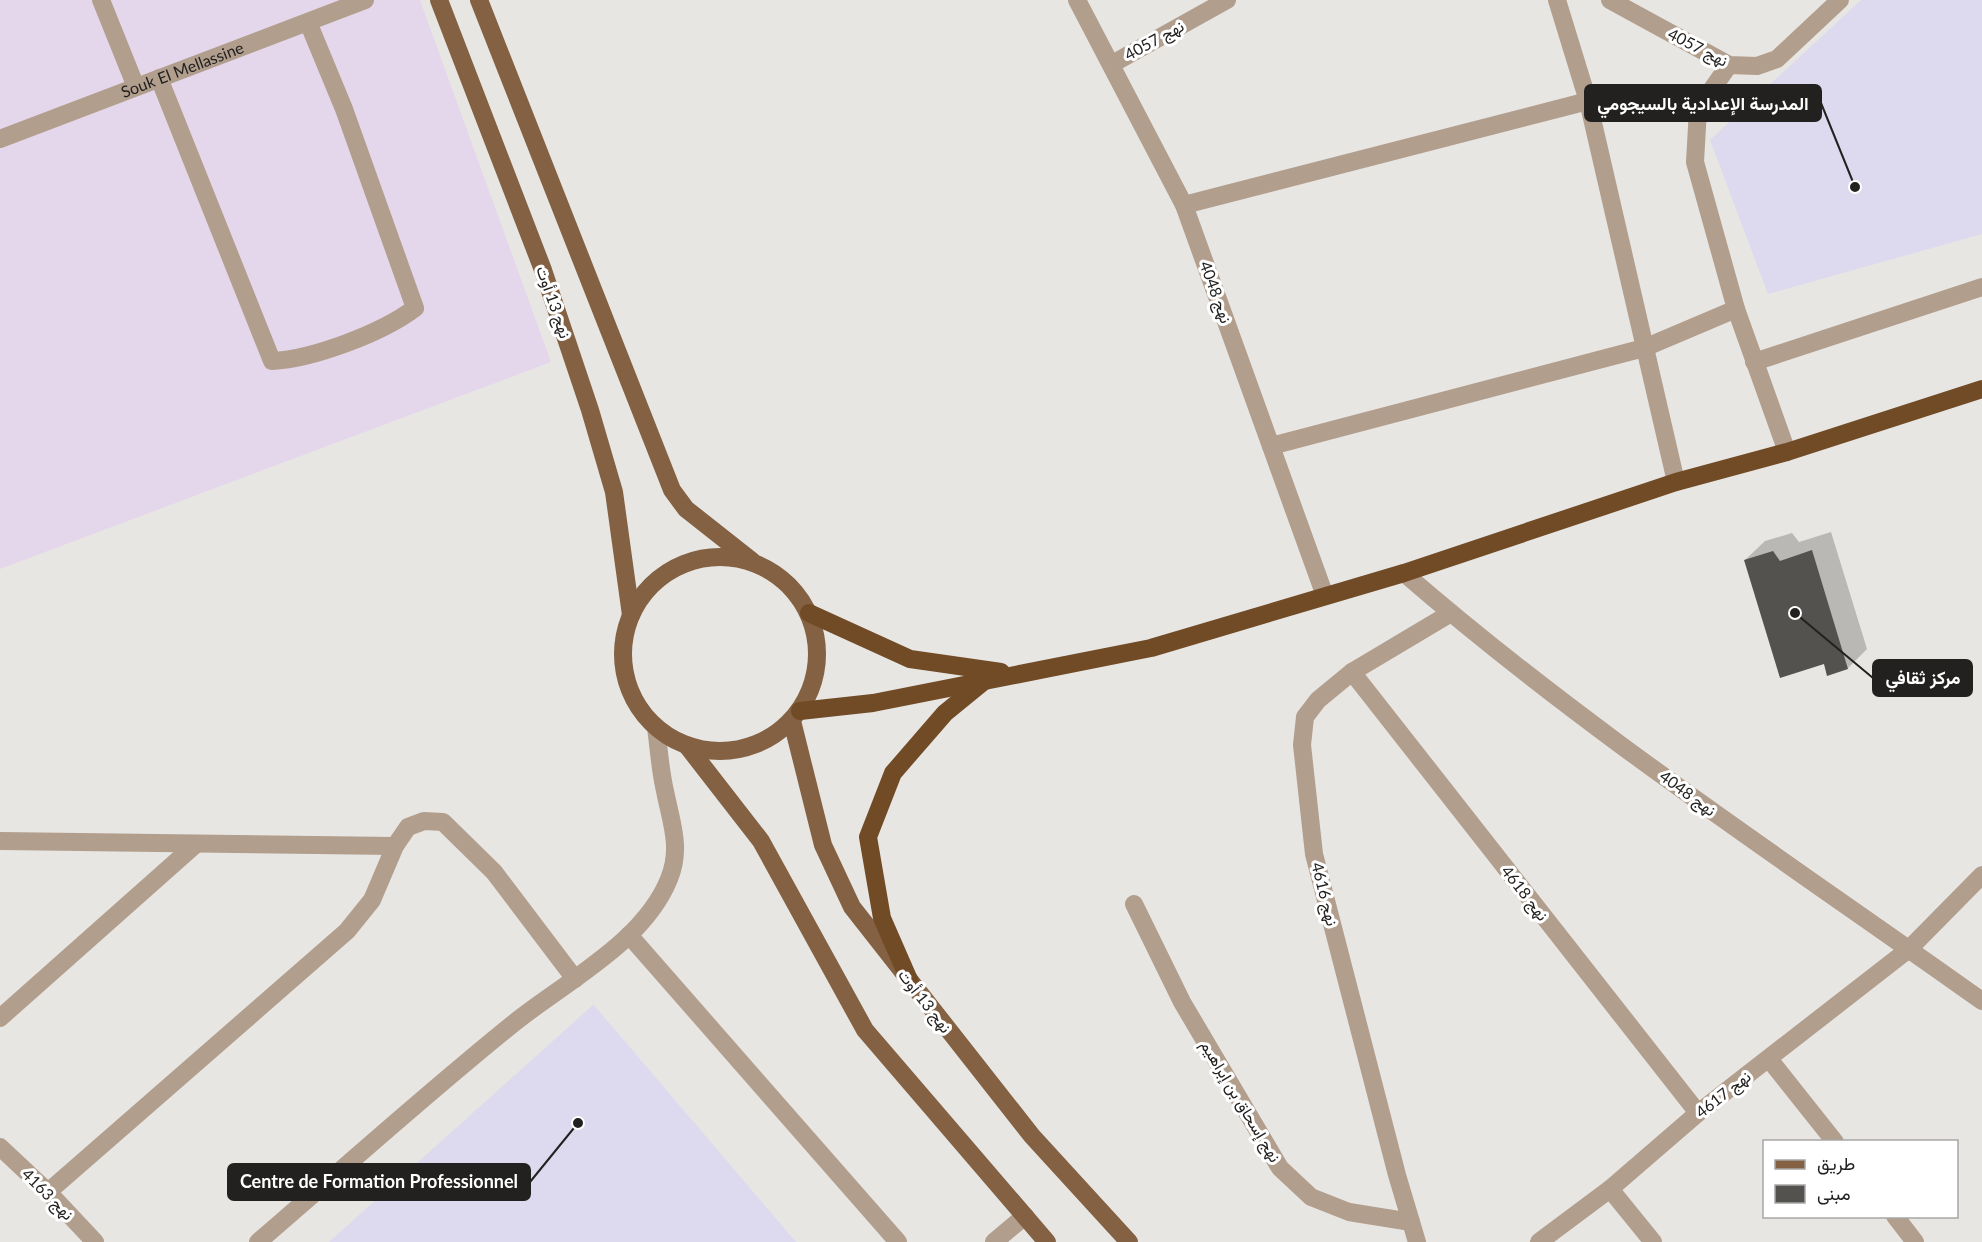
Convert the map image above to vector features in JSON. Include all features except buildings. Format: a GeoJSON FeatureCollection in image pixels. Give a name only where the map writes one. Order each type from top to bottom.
{"type":"FeatureCollection","features":[{"type":"Feature","properties":{"kind":"highway"},"geometry":{"type":"LineString","coordinates":[[796,716],[1151,648],[1404,573],[1676,482],[1787,452],[1982,389]]}},
{"type":"Feature","properties":{"kind":"highway"},"geometry":{"type":"LineString","coordinates":[[809,613],[910,659],[1015,674]]}},
{"type":"Feature","properties":{"kind":"highway"},"geometry":{"type":"LineString","coordinates":[[910,982],[882,918],[868,837],[893,773],[945,713],[986,680]]}},
{"type":"Feature","properties":{"kind":"main road","name":"نهج 13 أوت"},"geometry":{"type":"LineString","coordinates":[[439,0],[543,270],[590,410],[614,492],[631,615]]}},
{"type":"Feature","properties":{"kind":"main road"},"geometry":{"type":"LineString","coordinates":[[479,0],[672,490],[686,509],[752,561],[775,573],[795,591],[809,613],[816,637],[818,663],[812,688],[796,716],[770,739],[744,750],[716,752],[688,747],[656,728],[636,704],[624,675],[622,645],[631,615],[646,590],[667,571],[694,559],[723,556],[752,561]]}},
{"type":"Feature","properties":{"kind":"main road","name":"نهج 13 أوت"},"geometry":{"type":"LineString","coordinates":[[796,716],[824,845],[852,907],[1032,1136],[1129,1242]]}},
{"type":"Feature","properties":{"kind":"main road"},"geometry":{"type":"LineString","coordinates":[[688,747],[761,841],[865,1030],[1047,1242]]}},
{"type":"Feature","properties":{"kind":"street"},"geometry":{"type":"LineString","coordinates":[[101,0],[136,87]]}},
{"type":"Feature","properties":{"kind":"street","name":"Souk El Mellassine"},"geometry":{"type":"LineString","coordinates":[[0,140],[365,0]]}},
{"type":"Feature","properties":{"kind":"street","name":"نهج 4048"},"geometry":{"type":"LineString","coordinates":[[1077,0],[1112,63],[1184,205],[1325,596]]}},
{"type":"Feature","properties":{"kind":"street","name":"نهج 4057"},"geometry":{"type":"LineString","coordinates":[[1112,63],[1227,0]]}},
{"type":"Feature","properties":{"kind":"street"},"geometry":{"type":"LineString","coordinates":[[1557,0],[1588,100],[1676,482]]}},
{"type":"Feature","properties":{"kind":"street","name":"نهج 4057"},"geometry":{"type":"LineString","coordinates":[[1611,0],[1729,65],[1757,66],[1777,59],[1840,0]]}},
{"type":"Feature","properties":{"kind":"street"},"geometry":{"type":"LineString","coordinates":[[159,78],[272,361],[298,360],[395,323],[415,308],[344,109],[308,22]]}},
{"type":"Feature","properties":{"kind":"street"},"geometry":{"type":"LineString","coordinates":[[1729,65],[1698,109],[1695,162],[1736,309],[1787,452]]}},
{"type":"Feature","properties":{"kind":"street"},"geometry":{"type":"LineString","coordinates":[[1184,205],[1588,100]]}},
{"type":"Feature","properties":{"kind":"street"},"geometry":{"type":"LineString","coordinates":[[1754,362],[1982,287]]}},
{"type":"Feature","properties":{"kind":"street"},"geometry":{"type":"LineString","coordinates":[[1271,446],[1644,348],[1736,309]]}},
{"type":"Feature","properties":{"kind":"street","name":"نهج 4048"},"geometry":{"type":"LineString","coordinates":[[1404,573],[1451,613],[1783,863],[1982,1001]]}},
{"type":"Feature","properties":{"kind":"street","name":"نهج 4616"},"geometry":{"type":"LineString","coordinates":[[1418,1242],[1314,854],[1302,745],[1305,717],[1318,700],[1352,672],[1451,613]]}},
{"type":"Feature","properties":{"kind":"street","name":"نهج 4618"},"geometry":{"type":"LineString","coordinates":[[1352,672],[1698,1113]]}},
{"type":"Feature","properties":{"kind":"street"},"geometry":{"type":"LineString","coordinates":[[258,1242],[515,1022],[575,979],[629,935],[653,909],[669,879],[677,854],[674,821],[665,792],[656,728]]}},
{"type":"Feature","properties":{"kind":"street"},"geometry":{"type":"LineString","coordinates":[[48,1192],[347,931],[372,900],[395,846],[408,827],[424,821],[443,822],[494,872],[575,979]]}},
{"type":"Feature","properties":{"kind":"street"},"geometry":{"type":"LineString","coordinates":[[0,841],[395,846]]}},
{"type":"Feature","properties":{"kind":"street"},"geometry":{"type":"LineString","coordinates":[[0,1018],[196,844]]}},
{"type":"Feature","properties":{"kind":"street","name":"نهج 4617"},"geometry":{"type":"LineString","coordinates":[[1539,1242],[1610,1189],[1698,1113],[1910,949],[1982,876]]}},
{"type":"Feature","properties":{"kind":"street","name":"نهج إسحاق بن إبراهيم"},"geometry":{"type":"LineString","coordinates":[[1134,904],[1182,1002],[1280,1168],[1311,1197],[1349,1212],[1411,1222]]}},
{"type":"Feature","properties":{"kind":"street"},"geometry":{"type":"LineString","coordinates":[[629,935],[898,1242]]}},
{"type":"Feature","properties":{"kind":"street"},"geometry":{"type":"LineString","coordinates":[[1769,1059],[1833,1140]]}},
{"type":"Feature","properties":{"kind":"street","name":"نهج 4163"},"geometry":{"type":"LineString","coordinates":[[0,1147],[48,1192],[95,1242]]}},
{"type":"Feature","properties":{"kind":"street"},"geometry":{"type":"LineString","coordinates":[[1610,1189],[1653,1242]]}},
{"type":"Feature","properties":{"kind":"street"},"geometry":{"type":"LineString","coordinates":[[994,1242],[1025,1216]]}},
{"type":"Feature","properties":{"kind":"street"},"geometry":{"type":"LineString","coordinates":[[1897,1218],[1915,1242]]}},
{"type":"Feature","properties":{"kind":"shaded area"},"geometry":{"type":"Polygon","coordinates":[[[0,0],[420,0],[551,362],[0,569],[0,0]]]}},
{"type":"Feature","properties":{"kind":"shaded area"},"geometry":{"type":"Polygon","coordinates":[[[1861,0],[1982,0],[1982,234],[1768,294],[1710,140],[1861,0]]]}},
{"type":"Feature","properties":{"kind":"shaded area"},"geometry":{"type":"Polygon","coordinates":[[[593,1005],[796,1242],[329,1242],[593,1005]]]}},
{"type":"Feature","properties":{"kind":"place","name":"المدرسة الإعدادية بالسيجومي"},"geometry":{"type":"Point","coordinates":[1855,187]}},
{"type":"Feature","properties":{"kind":"place","name":"مركز ثقافي"},"geometry":{"type":"Point","coordinates":[1795,613]}},
{"type":"Feature","properties":{"kind":"place","name":"Centre de Formation Professionnel"},"geometry":{"type":"Point","coordinates":[578,1123]}}]}
